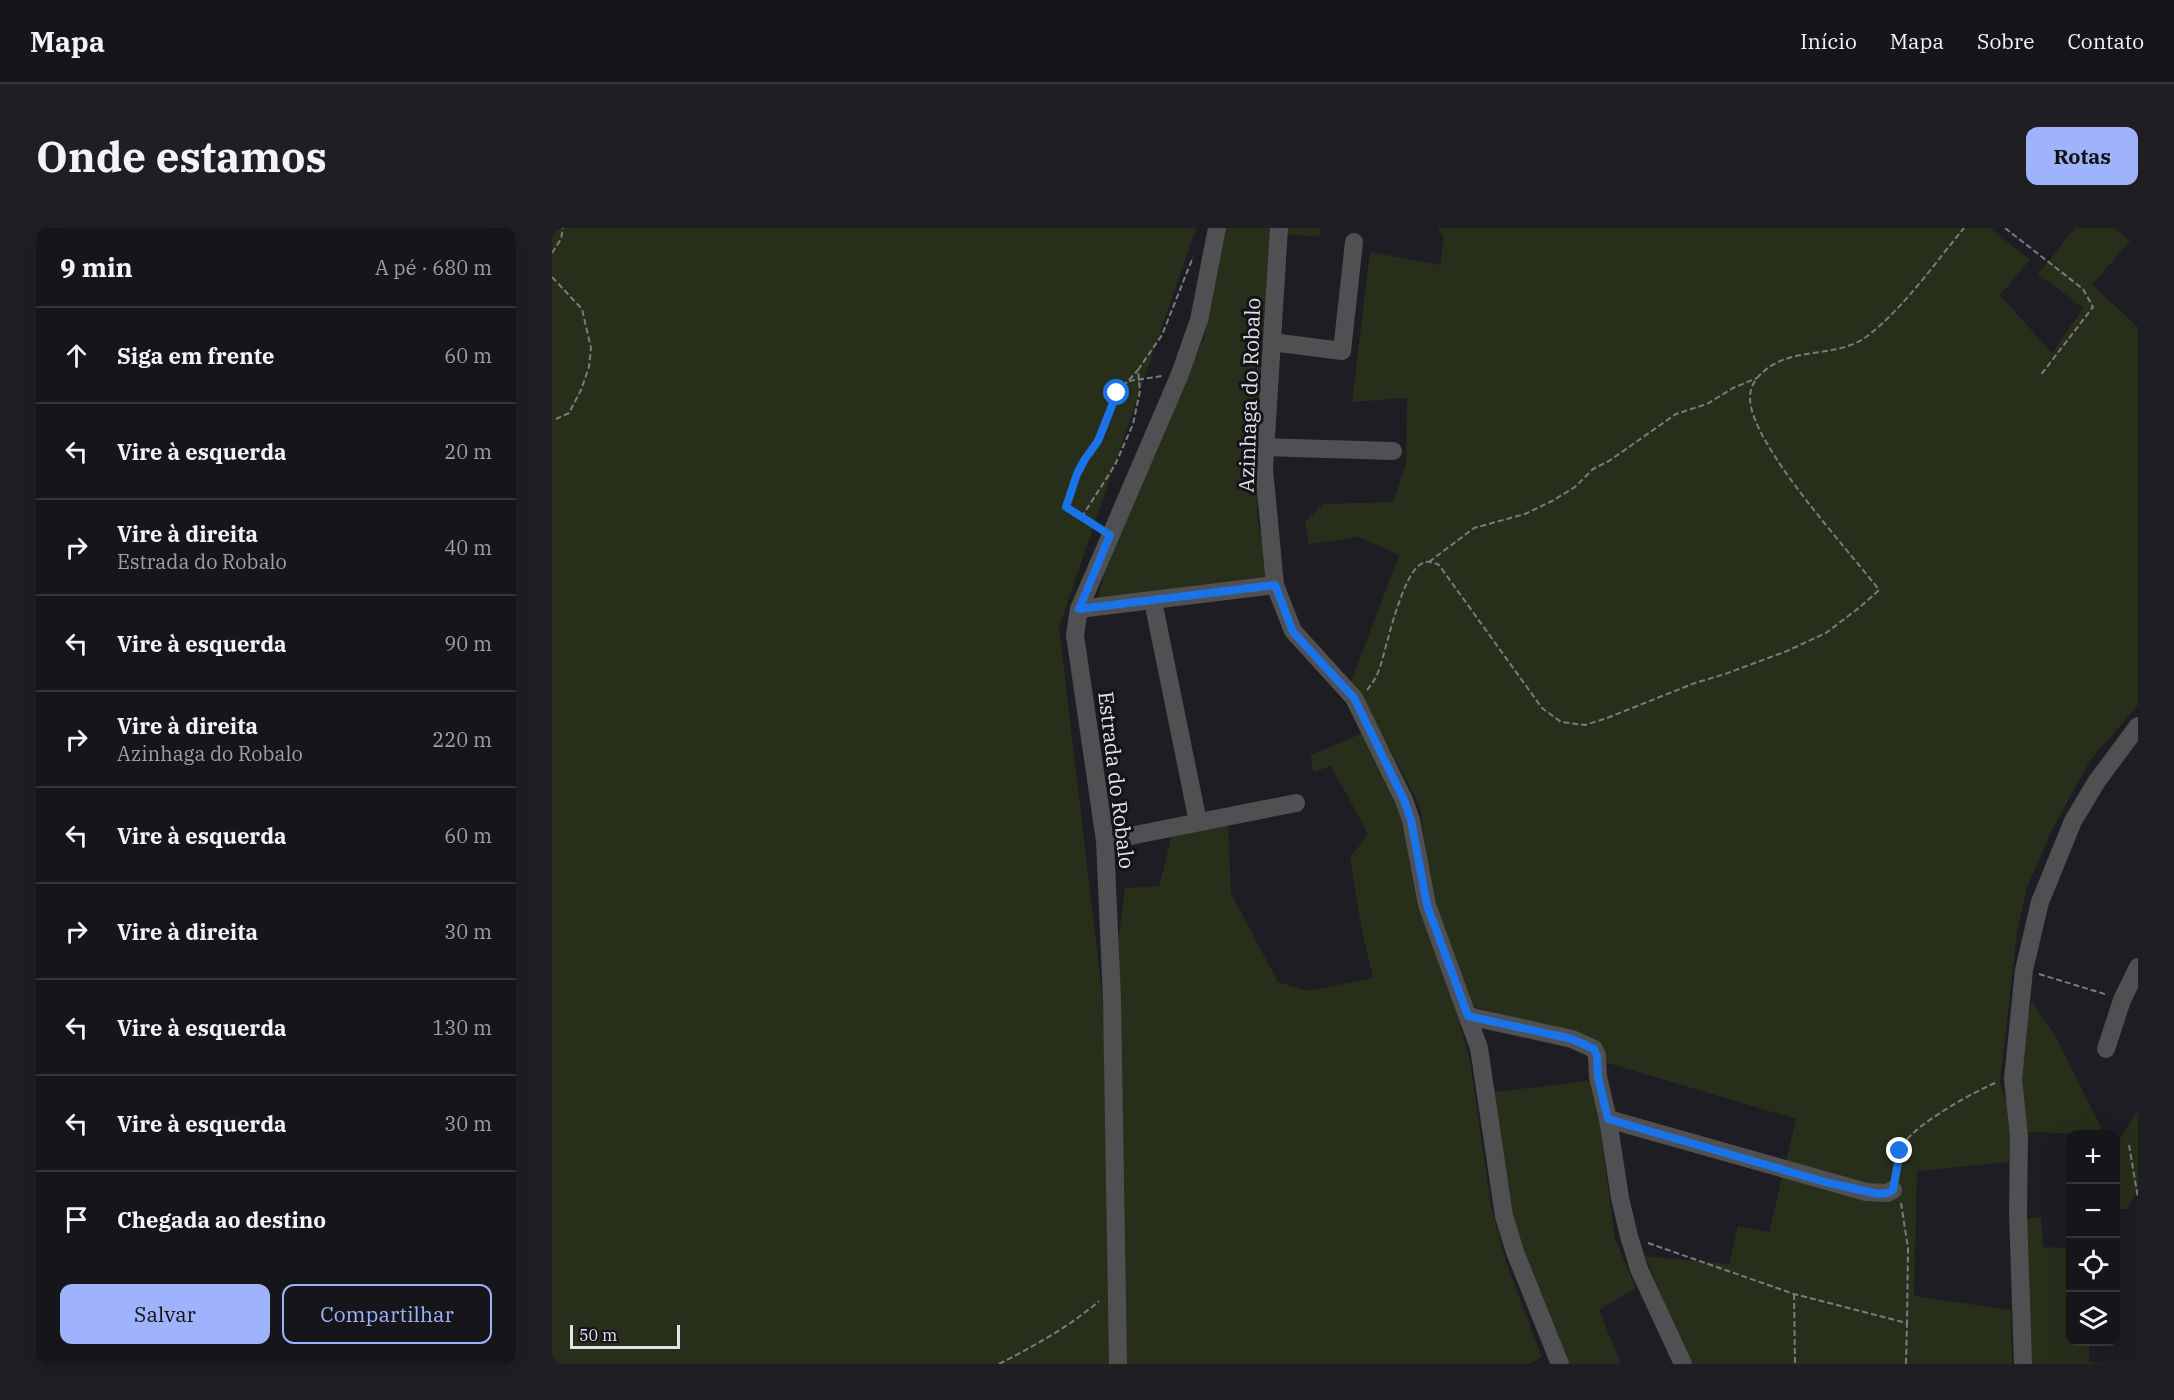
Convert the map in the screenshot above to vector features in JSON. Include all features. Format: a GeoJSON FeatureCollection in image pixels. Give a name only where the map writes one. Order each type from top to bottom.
{"type":"FeatureCollection","features":[{"type":"Feature","properties":{"kind":"street","name":"Estrada do Robalo"},"geometry":{"type":"LineString","coordinates":[[1118,1364],[1112,999],[1105,841],[1075,635],[1079,609],[1180,374],[1199,320],[1217,228]]}},
{"type":"Feature","properties":{"kind":"street","name":"Azinhaga do Robalo"},"geometry":{"type":"LineString","coordinates":[[1279,228],[1264,469],[1275,585],[1293,632],[1354,698],[1404,800],[1411,820],[1427,905],[1479,1048],[1504,1216],[1515,1252],[1560,1364]]}},
{"type":"Feature","properties":{"kind":"street"},"geometry":{"type":"LineString","coordinates":[[1272,342],[1342,351],[1354,242]]}},
{"type":"Feature","properties":{"kind":"street"},"geometry":{"type":"LineString","coordinates":[[1265,447],[1393,451]]}},
{"type":"Feature","properties":{"kind":"street"},"geometry":{"type":"LineString","coordinates":[[1079,609],[1275,585]]}},
{"type":"Feature","properties":{"kind":"street"},"geometry":{"type":"LineString","coordinates":[[1154,601],[1198,822]]}},
{"type":"Feature","properties":{"kind":"street"},"geometry":{"type":"LineString","coordinates":[[2023,1364],[2018,1212],[2019,1136],[2013,1079],[2024,970],[2040,902],[2073,821],[2097,781],[2138,726]]}},
{"type":"Feature","properties":{"kind":"street"},"geometry":{"type":"LineString","coordinates":[[1105,841],[1296,803]]}},
{"type":"Feature","properties":{"kind":"street"},"geometry":{"type":"LineString","coordinates":[[2106,1049],[2122,1000],[2138,967]]}},
{"type":"Feature","properties":{"kind":"street"},"geometry":{"type":"LineString","coordinates":[[1468,1016],[1572,1039],[1594,1049],[1620,1198],[1629,1236],[1639,1269],[1683,1364]]}},
{"type":"Feature","properties":{"kind":"street"},"geometry":{"type":"LineString","coordinates":[[1608,1119],[1845,1187],[1878,1194],[1893,1190]]}},
{"type":"Feature","properties":{"kind":"path"},"geometry":{"type":"LineString","coordinates":[[552,253],[561,239],[563,228]]}},
{"type":"Feature","properties":{"kind":"path"},"geometry":{"type":"LineString","coordinates":[[1354,698],[1373,683],[1380,667],[1396,609],[1417,567],[1422,563],[1429,562],[1439,565],[1542,708],[1561,722],[1585,724],[1607,718],[1695,682],[1725,674],[1787,651],[1826,633],[1860,608],[1879,590],[1808,502],[1767,445],[1754,417],[1750,400],[1751,387],[1769,367],[1791,356],[1827,352],[1850,346],[1869,336],[1905,298],[1964,228]]}},
{"type":"Feature","properties":{"kind":"path"},"geometry":{"type":"LineString","coordinates":[[2005,228],[2083,289],[2093,307],[2040,376]]}},
{"type":"Feature","properties":{"kind":"path"},"geometry":{"type":"LineString","coordinates":[[1110,535],[1066,507],[1070,490],[1085,459],[1098,441],[1117,393],[1138,370],[1162,334],[1195,254]]}},
{"type":"Feature","properties":{"kind":"path"},"geometry":{"type":"LineString","coordinates":[[552,277],[582,309],[591,348],[589,367],[581,390],[569,413],[556,419]]}},
{"type":"Feature","properties":{"kind":"path"},"geometry":{"type":"LineString","coordinates":[[1081,518],[1115,465],[1133,424],[1140,391],[1138,370]]}},
{"type":"Feature","properties":{"kind":"path"},"geometry":{"type":"LineString","coordinates":[[1128,381],[1180,374]]}},
{"type":"Feature","properties":{"kind":"path"},"geometry":{"type":"LineString","coordinates":[[1429,562],[1474,528],[1525,514],[1552,501],[1575,487],[1593,469],[1609,461],[1676,414],[1707,404],[1733,388],[1757,378]]}},
{"type":"Feature","properties":{"kind":"path"},"geometry":{"type":"LineString","coordinates":[[2024,970],[2122,1000]]}},
{"type":"Feature","properties":{"kind":"path"},"geometry":{"type":"LineString","coordinates":[[1906,1364],[1908,1248],[1902,1206],[1893,1190],[1900,1151],[1910,1136],[1973,1094],[1991,1084],[2013,1079]]}},
{"type":"Feature","properties":{"kind":"path"},"geometry":{"type":"LineString","coordinates":[[2129,1144],[2138,1198]]}},
{"type":"Feature","properties":{"kind":"path"},"geometry":{"type":"LineString","coordinates":[[1629,1236],[1794,1294],[1906,1323]]}},
{"type":"Feature","properties":{"kind":"path"},"geometry":{"type":"LineString","coordinates":[[999,1364],[1065,1327],[1118,1285]]}},
{"type":"Feature","properties":{"kind":"path"},"geometry":{"type":"LineString","coordinates":[[1794,1294],[1795,1364]]}},
{"type":"Feature","properties":{"kind":"green space"},"geometry":{"type":"Polygon","coordinates":[[[556,228],[1196,228],[1059,627],[1102,992],[1123,1310],[1115,965],[1125,888],[1159,886],[1172,835],[1228,822],[1231,893],[1278,982],[1308,991],[1373,978],[1361,926],[1350,858],[1368,834],[1331,766],[1313,772],[1311,755],[1365,732],[1399,801],[1418,909],[1447,978],[1470,1060],[1491,1205],[1507,1265],[1542,1357],[1530,1364],[552,1364],[552,238],[556,228]]]}},
{"type":"Feature","properties":{"kind":"green space"},"geometry":{"type":"Polygon","coordinates":[[[1225,228],[1270,228],[1257,515],[1268,578],[1097,604],[1111,544],[1204,338],[1225,228]]]}},
{"type":"Feature","properties":{"kind":"green space"},"geometry":{"type":"Polygon","coordinates":[[[1286,228],[1321,228],[1319,237],[1285,234],[1286,228]]]}},
{"type":"Feature","properties":{"kind":"green space"},"geometry":{"type":"Polygon","coordinates":[[[1437,228],[1990,228],[2030,260],[2000,295],[2052,353],[2083,308],[2038,274],[2075,228],[2115,228],[2130,241],[2092,285],[2138,327],[2138,705],[2091,759],[2052,830],[2026,890],[2017,933],[2000,1083],[2014,1125],[2010,1162],[1917,1171],[1914,1296],[2011,1310],[2012,1364],[1686,1364],[1683,1349],[1645,1256],[1729,1264],[1738,1226],[1769,1232],[1796,1119],[1604,1062],[1544,1026],[1472,1006],[1432,898],[1420,808],[1402,771],[1351,682],[1399,555],[1359,537],[1309,544],[1305,522],[1323,504],[1393,502],[1406,463],[1407,398],[1352,402],[1370,252],[1440,265],[1444,237],[1437,228]]]}},
{"type":"Feature","properties":{"kind":"green space"},"geometry":{"type":"Polygon","coordinates":[[[2031,1001],[2054,1033],[2102,1130],[2066,1130],[2066,1133],[2023,1132],[2020,1064],[2031,1001]]]}},
{"type":"Feature","properties":{"kind":"green space"},"geometry":{"type":"Polygon","coordinates":[[[1594,1080],[1615,1239],[1636,1288],[1599,1310],[1621,1364],[1568,1364],[1519,1244],[1506,1187],[1494,1092],[1594,1080]]]}},
{"type":"Feature","properties":{"kind":"green space"},"geometry":{"type":"Polygon","coordinates":[[[2138,1111],[2138,1189],[2127,1209],[2120,1209],[2120,1139],[2138,1111]]]}},
{"type":"Feature","properties":{"kind":"green space"},"geometry":{"type":"Polygon","coordinates":[[[2041,1218],[2043,1247],[2066,1248],[2066,1346],[2089,1346],[2089,1362],[2110,1364],[2027,1364],[2024,1220],[2041,1218]]]}},
{"type":"Feature","properties":{"kind":"route"},"geometry":{"type":"LineString","coordinates":[[1117,393],[1098,441],[1077,474],[1066,507],[1110,535],[1079,609],[1275,585],[1293,632],[1354,698],[1404,800],[1411,820],[1427,905],[1468,1016],[1572,1039],[1594,1049],[1608,1119],[1825,1182],[1878,1194],[1893,1190],[1900,1151]]}}]}
